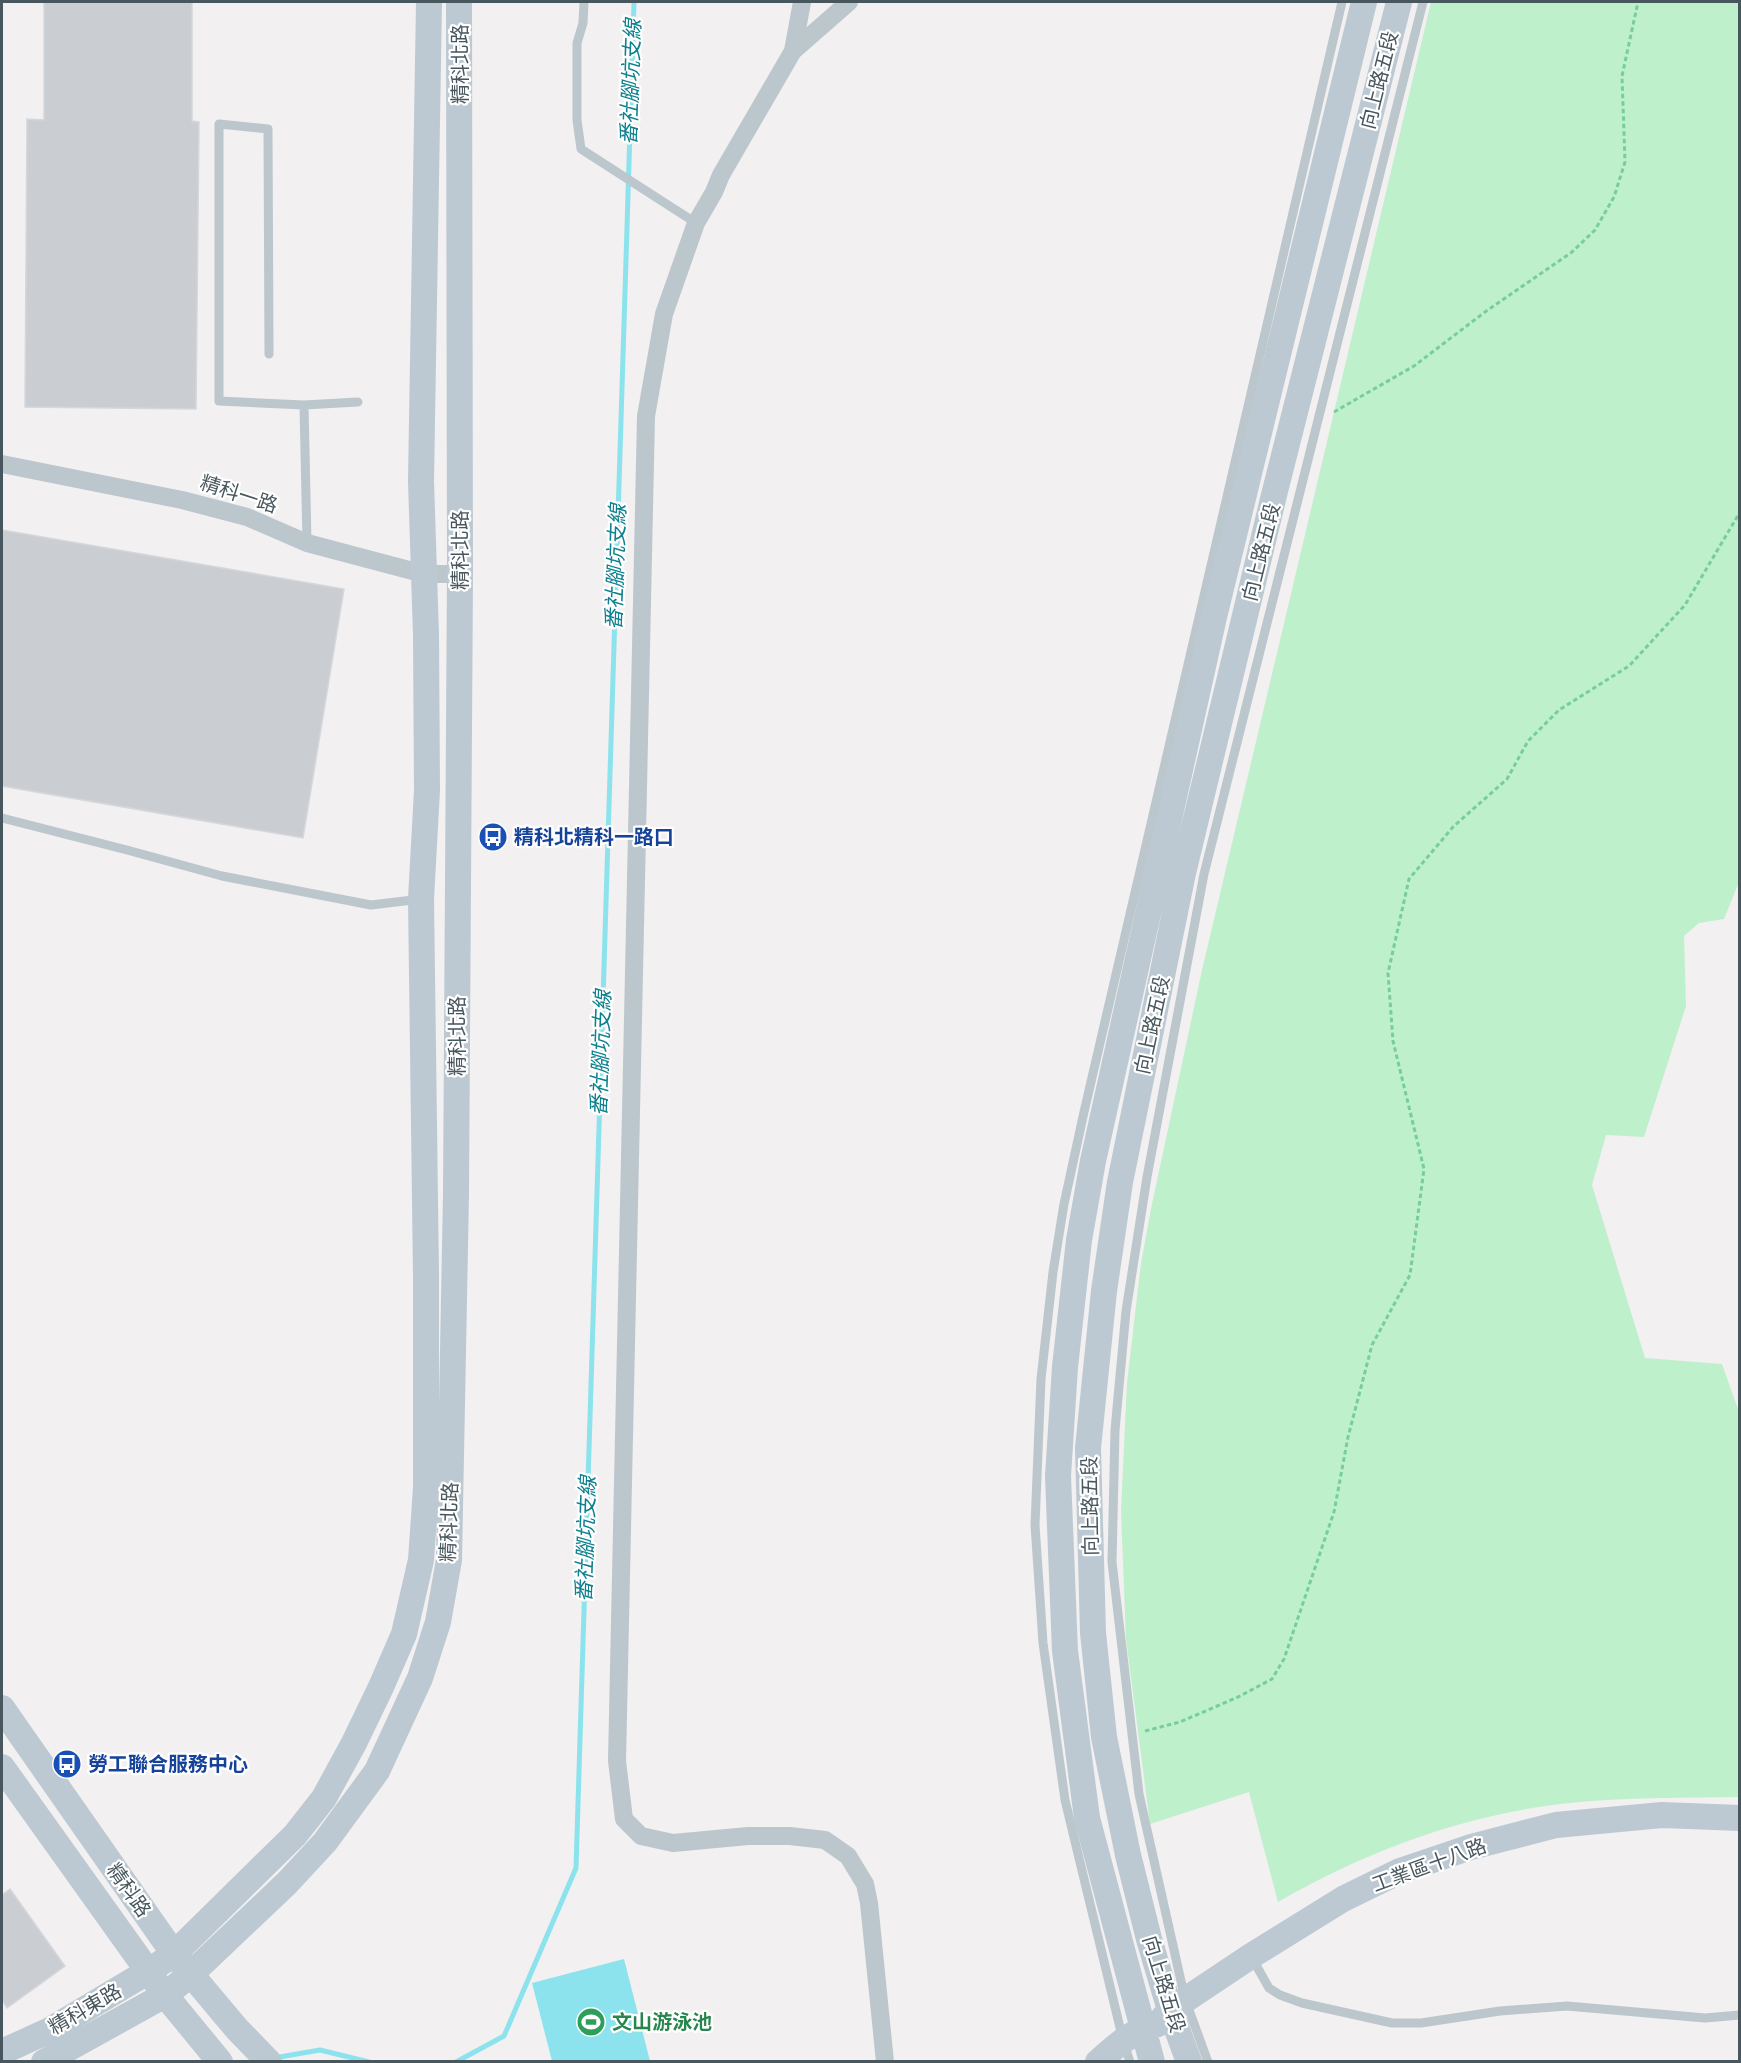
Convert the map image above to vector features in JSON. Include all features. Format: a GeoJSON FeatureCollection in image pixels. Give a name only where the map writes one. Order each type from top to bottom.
{"type":"FeatureCollection","features":[{"type":"Feature","properties":{"kind":"street","name":"精科北路"},"geometry":{"type":"LineString","coordinates":[[163,1962],[295,1836],[324,1798],[354,1743],[404,1634],[421,1560],[426,1488],[426,1251],[421,898],[427,790],[422,482],[429,2]]}},
{"type":"Feature","properties":{"kind":"street","name":"精科北路"},"geometry":{"type":"LineString","coordinates":[[179,1983],[287,1883],[325,1842],[377,1771],[420,1678],[438,1622],[449,1560],[456,1194],[460,574],[459,2]]}},
{"type":"Feature","properties":{"kind":"street"},"geometry":{"type":"LineString","coordinates":[[793,51],[802,2]]}},
{"type":"Feature","properties":{"kind":"street"},"geometry":{"type":"LineString","coordinates":[[849,2],[793,51],[721,175],[696,223],[664,314],[646,416],[617,1761],[624,1819],[641,1836],[673,1843],[748,1836],[802,1837],[825,1840],[848,1856],[865,1884],[869,1903],[885,2061]]}},
{"type":"Feature","properties":{"kind":"street","name":"向上路五段"},"geometry":{"type":"LineString","coordinates":[[1189,2061],[1151,2038],[1086,1818],[1065,1651],[1058,1476],[1067,1356],[1079,1240],[1093,1161],[1214,617],[1364,2]]}},
{"type":"Feature","properties":{"kind":"street","name":"向上路五段"},"geometry":{"type":"LineString","coordinates":[[1151,2038],[1149,1939],[1128,1855],[1104,1737],[1093,1633],[1088,1448],[1104,1291],[1120,1182],[1183,873],[1275,491],[1399,2]]}},
{"type":"Feature","properties":{"kind":"street","name":"精科一路"},"geometry":{"type":"LineString","coordinates":[[2,464],[182,500],[247,517],[307,543],[424,574],[460,574]]}},
{"type":"Feature","properties":{"kind":"street","name":"精科路"},"geometry":{"type":"LineString","coordinates":[[2,1708],[163,1962]]}},
{"type":"Feature","properties":{"kind":"street","name":"精科路"},"geometry":{"type":"LineString","coordinates":[[2,1767],[179,1983],[220,2061]]}},
{"type":"Feature","properties":{"kind":"street","name":"工業區十八路"},"geometry":{"type":"LineString","coordinates":[[1151,2038],[1251,1956],[1343,1899],[1400,1871],[1471,1847],[1556,1825],[1662,1815],[1740,1818]]}},
{"type":"Feature","properties":{"kind":"street","name":"精科東路"},"geometry":{"type":"LineString","coordinates":[[2,2052],[50,2030],[163,1962]]}},
{"type":"Feature","properties":{"kind":"street","name":"精科路"},"geometry":{"type":"LineString","coordinates":[[179,1983],[269,2061]]}},
{"type":"Feature","properties":{"kind":"street","name":"精科東路"},"geometry":{"type":"LineString","coordinates":[[44,2061],[179,1983]]}},
{"type":"Feature","properties":{"kind":"street"},"geometry":{"type":"LineString","coordinates":[[1098,2061],[1151,2038]]}},
{"type":"Feature","properties":{"kind":"lane"},"geometry":{"type":"LineString","coordinates":[[584,2],[583,23],[578,43],[577,120],[581,149],[696,223]]}},
{"type":"Feature","properties":{"kind":"lane","name":"向上路五段"},"geometry":{"type":"LineString","coordinates":[[1208,2061],[1151,2038],[1065,1800],[1043,1643],[1035,1525],[1041,1379],[1064,1204],[1084,1112],[1342,2]]}},
{"type":"Feature","properties":{"kind":"lane","name":"向上路五段"},"geometry":{"type":"LineString","coordinates":[[1151,2038],[1139,1794],[1112,1562],[1115,1430],[1126,1311],[1147,1177],[1204,874],[1423,2]]}},
{"type":"Feature","properties":{"kind":"lane"},"geometry":{"type":"LineString","coordinates":[[269,354],[268,129],[219,124],[219,401],[304,405],[358,402]]}},
{"type":"Feature","properties":{"kind":"lane"},"geometry":{"type":"LineString","coordinates":[[304,405],[307,543]]}},
{"type":"Feature","properties":{"kind":"lane"},"geometry":{"type":"LineString","coordinates":[[2,818],[222,876],[371,904],[421,898]]}},
{"type":"Feature","properties":{"kind":"lane"},"geometry":{"type":"LineString","coordinates":[[1251,1956],[1269,1988],[1280,1995],[1302,2003],[1392,2023],[1421,2023],[1500,2011],[1567,2006],[1705,2018],[1740,2015]]}},
{"type":"Feature","properties":{"kind":"path"},"geometry":{"type":"LineString","coordinates":[[1317,423],[1414,366],[1485,312],[1572,252],[1595,230],[1614,197],[1625,162],[1622,76],[1638,2]]}},
{"type":"Feature","properties":{"kind":"path"},"geometry":{"type":"LineString","coordinates":[[1132,1734],[1180,1722],[1238,1697],[1272,1678],[1284,1659],[1334,1512],[1348,1437],[1372,1345],[1410,1275],[1424,1169],[1393,1041],[1388,973],[1409,879],[1453,827],[1507,779],[1528,741],[1559,710],[1629,666],[1686,605],[1740,512]]}},
{"type":"Feature","properties":{"kind":"green space"},"geometry":{"type":"Polygon","coordinates":[[[1431,2],[1739,2],[1739,882],[1724,919],[1699,923],[1684,936],[1686,1006],[1644,1137],[1606,1135],[1592,1185],[1645,1358],[1722,1364],[1739,1412],[1739,1797],[1591,1801],[1531,1808],[1493,1816],[1456,1825],[1383,1851],[1312,1883],[1278,1902],[1249,1792],[1150,1824],[1126,1639],[1121,1511],[1127,1383],[1141,1263],[1202,970],[1431,2]]]}},
{"type":"Feature","properties":{"kind":"water","name":"文山游泳池"},"geometry":{"type":"Polygon","coordinates":[[[624,1959],[650,2061],[552,2061],[532,1983],[624,1959]]]}},
{"type":"Feature","properties":{"kind":"building"},"geometry":{"type":"Polygon","coordinates":[[[44,2],[192,2],[192,121],[199,122],[196,409],[25,407],[27,119],[44,120],[44,2]]]}},
{"type":"Feature","properties":{"kind":"building"},"geometry":{"type":"Polygon","coordinates":[[[2,530],[344,589],[303,838],[2,786],[2,530]]]}},
{"type":"Feature","properties":{"kind":"building"},"geometry":{"type":"Polygon","coordinates":[[[10,1889],[65,1966],[7,2008],[2,2000],[2,1895],[10,1889]]]}},
{"type":"Feature","properties":{"kind":"waterway","name":"番社腳坑支線"},"geometry":{"type":"LineString","coordinates":[[456,2062],[504,2036],[576,1868],[634,2]]}},
{"type":"Feature","properties":{"kind":"waterway","name":"番社腳坑支線"},"geometry":{"type":"LineString","coordinates":[[274,2058],[320,2050],[369,2062]]}},
{"type":"Feature","properties":{"kind":"place","name":"精科北精科一路口"},"geometry":{"type":"Point","coordinates":[493,837]}},
{"type":"Feature","properties":{"kind":"place","name":"勞工聯合服務中心"},"geometry":{"type":"Point","coordinates":[67,1764]}},
{"type":"Feature","properties":{"kind":"place","name":"文山游泳池"},"geometry":{"type":"Point","coordinates":[591,2022]}}]}
